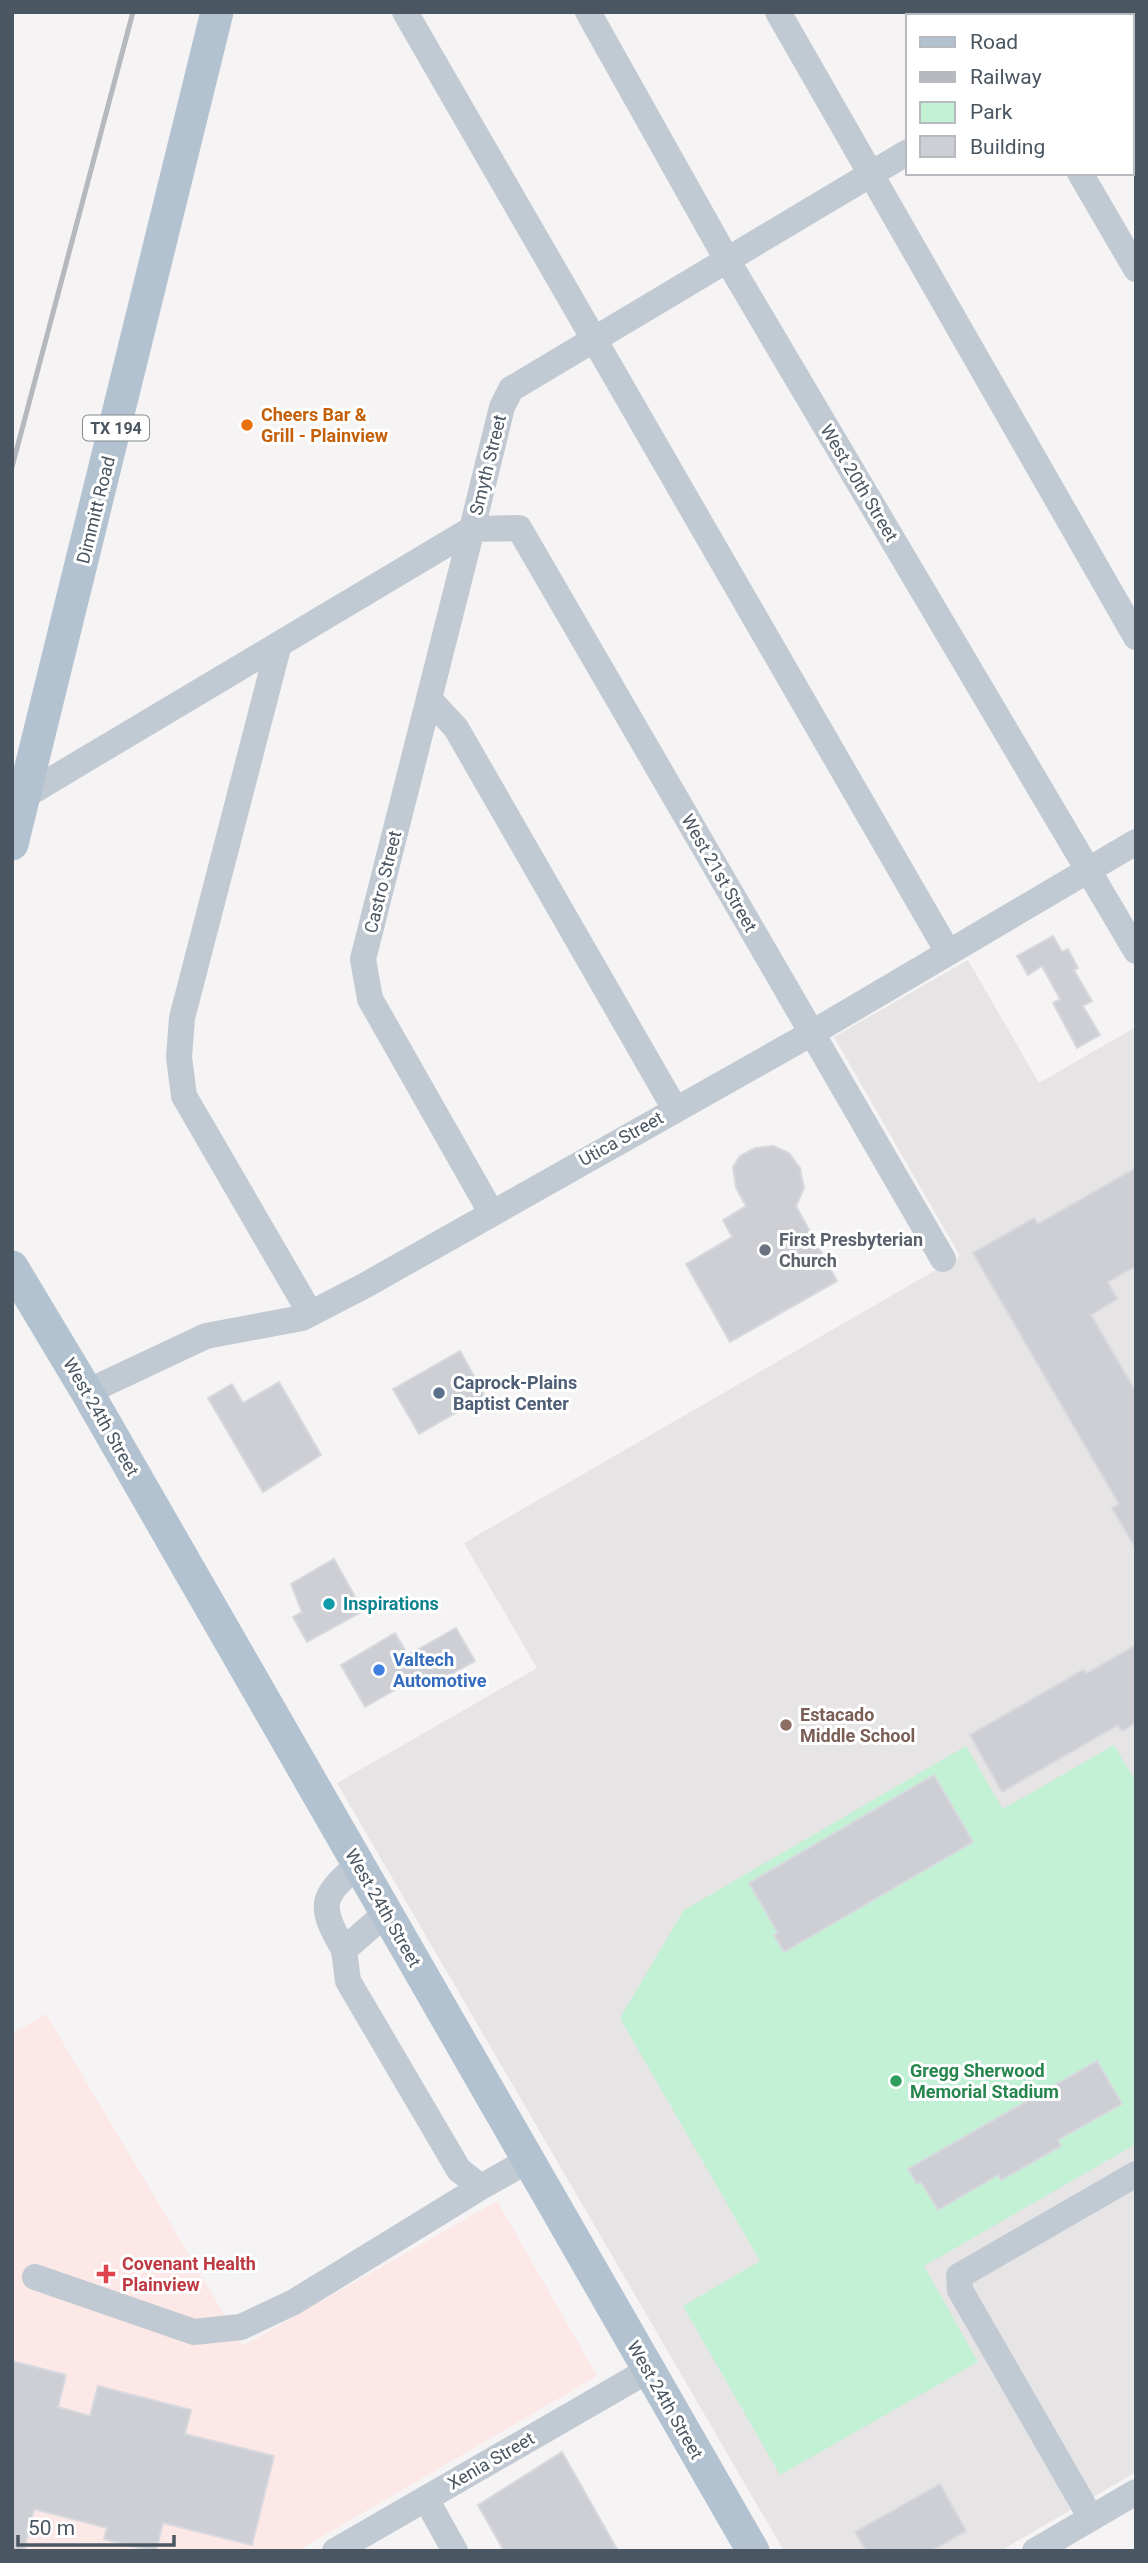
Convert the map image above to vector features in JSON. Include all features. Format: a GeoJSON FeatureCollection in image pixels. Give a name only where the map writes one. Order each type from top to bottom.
{"type":"FeatureCollection","features":[{"type":"Feature","properties":{"kind":"main road","name":"Dimmitt Road"},"geometry":{"type":"LineString","coordinates":[[12,844],[217,12]]}},
{"type":"Feature","properties":{"kind":"main road","name":"West 24th Street"},"geometry":{"type":"LineString","coordinates":[[12,1267],[87,1392],[647,2371],[753,2551]]}},
{"type":"Feature","properties":{"kind":"street"},"geometry":{"type":"LineString","coordinates":[[405,12],[948,952]]}},
{"type":"Feature","properties":{"kind":"street","name":"West 20th Street"},"geometry":{"type":"LineString","coordinates":[[588,12],[726,258],[1136,951]]}},
{"type":"Feature","properties":{"kind":"street"},"geometry":{"type":"LineString","coordinates":[[778,12],[1136,637]]}},
{"type":"Feature","properties":{"kind":"street","name":"Smyth Street"},"geometry":{"type":"LineString","coordinates":[[26,794],[472,529],[502,407],[511,389],[593,337],[906,153]]}},
{"type":"Feature","properties":{"kind":"street"},"geometry":{"type":"LineString","coordinates":[[1081,175],[1136,269]]}},
{"type":"Feature","properties":{"kind":"street","name":"West 21st Street"},"geometry":{"type":"LineString","coordinates":[[472,529],[520,528],[943,1259]]}},
{"type":"Feature","properties":{"kind":"street","name":"Castro Street"},"geometry":{"type":"LineString","coordinates":[[472,529],[363,960],[370,999],[491,1212]]}},
{"type":"Feature","properties":{"kind":"street"},"geometry":{"type":"LineString","coordinates":[[279,644],[182,1018],[180,1082],[184,1096],[310,1313]]}},
{"type":"Feature","properties":{"kind":"street"},"geometry":{"type":"LineString","coordinates":[[429,699],[456,728],[676,1109]]}},
{"type":"Feature","properties":{"kind":"street","name":"Utica Street"},"geometry":{"type":"LineString","coordinates":[[87,1392],[206,1336],[302,1318],[812,1033],[1136,842]]}},
{"type":"Feature","properties":{"kind":"street"},"geometry":{"type":"LineString","coordinates":[[358,1865],[334,1885],[325,1909],[329,1923],[344,1950],[348,1981],[459,2170],[481,2187]]}},
{"type":"Feature","properties":{"kind":"street"},"geometry":{"type":"LineString","coordinates":[[344,1950],[386,1913]]}},
{"type":"Feature","properties":{"kind":"street"},"geometry":{"type":"LineString","coordinates":[[35,2277],[194,2332],[241,2327],[294,2302],[527,2161]]}},
{"type":"Feature","properties":{"kind":"street"},"geometry":{"type":"LineString","coordinates":[[1091,2518],[960,2290],[958,2276],[1136,2174]]}},
{"type":"Feature","properties":{"kind":"street","name":"Xenia Street"},"geometry":{"type":"LineString","coordinates":[[335,2551],[647,2371]]}},
{"type":"Feature","properties":{"kind":"street"},"geometry":{"type":"LineString","coordinates":[[1035,2551],[1136,2492]]}},
{"type":"Feature","properties":{"kind":"street"},"geometry":{"type":"LineString","coordinates":[[426,2499],[455,2551]]}},
{"type":"Feature","properties":{"kind":"shaded area","name":"Estacado Middle School"},"geometry":{"type":"Polygon","coordinates":[[[968,960],[1039,1083],[1136,1027],[1136,2472],[1000,2551],[784,2551],[337,1783],[537,1668],[464,1543],[960,1256],[834,1037],[968,960]]]}},
{"type":"Feature","properties":{"kind":"shaded area","name":"Covenant Health Plainview"},"geometry":{"type":"Polygon","coordinates":[[[46,2014],[243,2346],[497,2201],[597,2376],[297,2551],[12,2551],[12,2034],[46,2014]]]}},
{"type":"Feature","properties":{"kind":"green space","name":"Gregg Sherwood Memorial Stadium"},"geometry":{"type":"Polygon","coordinates":[[[1114,1745],[1136,1782],[1136,2144],[924,2266],[978,2362],[780,2475],[683,2306],[760,2261],[620,2018],[684,1910],[966,1746],[1003,1809],[1114,1745]]]}},
{"type":"Feature","properties":{"kind":"building"},"geometry":{"type":"Polygon","coordinates":[[[1053,936],[1062,952],[1068,949],[1078,968],[1074,970],[1092,1001],[1083,1006],[1100,1035],[1077,1048],[1053,1003],[1060,999],[1042,966],[1028,975],[1017,956],[1053,936]]]}},
{"type":"Feature","properties":{"kind":"building","name":"First Presbyterian Church"},"geometry":{"type":"Polygon","coordinates":[[[773,1146],[789,1153],[800,1168],[804,1188],[796,1206],[837,1281],[730,1342],[686,1264],[732,1237],[723,1220],[746,1206],[736,1188],[733,1167],[740,1156],[755,1148],[773,1146]]]}},
{"type":"Feature","properties":{"kind":"building"},"geometry":{"type":"Polygon","coordinates":[[[1136,1168],[1136,1266],[1108,1282],[1117,1299],[1091,1315],[1136,1392],[1136,1549],[1112,1508],[1119,1504],[973,1253],[1034,1218],[1038,1224],[1136,1168]]]}},
{"type":"Feature","properties":{"kind":"building","name":"Caprock-Plains Baptist Center"},"geometry":{"type":"Polygon","coordinates":[[[460,1351],[485,1396],[419,1434],[393,1389],[460,1351]]]}},
{"type":"Feature","properties":{"kind":"building"},"geometry":{"type":"Polygon","coordinates":[[[279,1382],[321,1455],[263,1492],[208,1398],[232,1384],[243,1403],[279,1382]]]}},
{"type":"Feature","properties":{"kind":"building","name":"Inspirations"},"geometry":{"type":"Polygon","coordinates":[[[334,1559],[363,1611],[307,1642],[293,1617],[302,1612],[291,1584],[334,1559]]]}},
{"type":"Feature","properties":{"kind":"building"},"geometry":{"type":"Polygon","coordinates":[[[456,1628],[475,1661],[428,1687],[421,1675],[365,1707],[341,1665],[395,1633],[408,1655],[456,1628]]]}},
{"type":"Feature","properties":{"kind":"building"},"geometry":{"type":"Polygon","coordinates":[[[1136,1645],[1136,1723],[1122,1731],[1118,1725],[1002,1792],[970,1735],[1083,1670],[1087,1673],[1136,1645]]]}},
{"type":"Feature","properties":{"kind":"building"},"geometry":{"type":"Polygon","coordinates":[[[934,1775],[973,1842],[784,1952],[774,1935],[778,1933],[749,1883],[934,1775]]]}},
{"type":"Feature","properties":{"kind":"building"},"geometry":{"type":"Polygon","coordinates":[[[1097,2061],[1122,2104],[1058,2140],[1061,2146],[1001,2180],[998,2175],[938,2210],[921,2182],[917,2184],[908,2169],[1097,2061]]]}},
{"type":"Feature","properties":{"kind":"building"},"geometry":{"type":"Polygon","coordinates":[[[12,2361],[66,2375],[58,2407],[90,2416],[98,2386],[191,2410],[185,2434],[274,2456],[252,2545],[163,2523],[156,2551],[151,2551],[104,2539],[107,2528],[34,2509],[24,2551],[12,2551],[12,2361]]]}},
{"type":"Feature","properties":{"kind":"building"},"geometry":{"type":"Polygon","coordinates":[[[562,2452],[618,2551],[504,2551],[478,2505],[562,2452]]]}},
{"type":"Feature","properties":{"kind":"building"},"geometry":{"type":"Polygon","coordinates":[[[940,2484],[966,2531],[931,2551],[866,2551],[855,2532],[940,2484]]]}},
{"type":"Feature","properties":{"kind":"railway"},"geometry":{"type":"LineString","coordinates":[[12,467],[133,12]]}},
{"type":"Feature","properties":{"kind":"place","name":"Cheers Bar & Grill - Plainview"},"geometry":{"type":"Point","coordinates":[247,425]}},
{"type":"Feature","properties":{"kind":"place","name":"First Presbyterian Church"},"geometry":{"type":"Point","coordinates":[765,1250]}},
{"type":"Feature","properties":{"kind":"place","name":"Caprock-Plains Baptist Center"},"geometry":{"type":"Point","coordinates":[439,1393]}},
{"type":"Feature","properties":{"kind":"place","name":"Inspirations"},"geometry":{"type":"Point","coordinates":[329,1604]}},
{"type":"Feature","properties":{"kind":"place","name":"Valtech Automotive"},"geometry":{"type":"Point","coordinates":[379,1670]}},
{"type":"Feature","properties":{"kind":"place","name":"Estacado Middle School"},"geometry":{"type":"Point","coordinates":[786,1725]}},
{"type":"Feature","properties":{"kind":"place","name":"Gregg Sherwood Memorial Stadium"},"geometry":{"type":"Point","coordinates":[896,2081]}},
{"type":"Feature","properties":{"kind":"place","name":"Covenant Health Plainview"},"geometry":{"type":"Point","coordinates":[106,2274]}}]}
